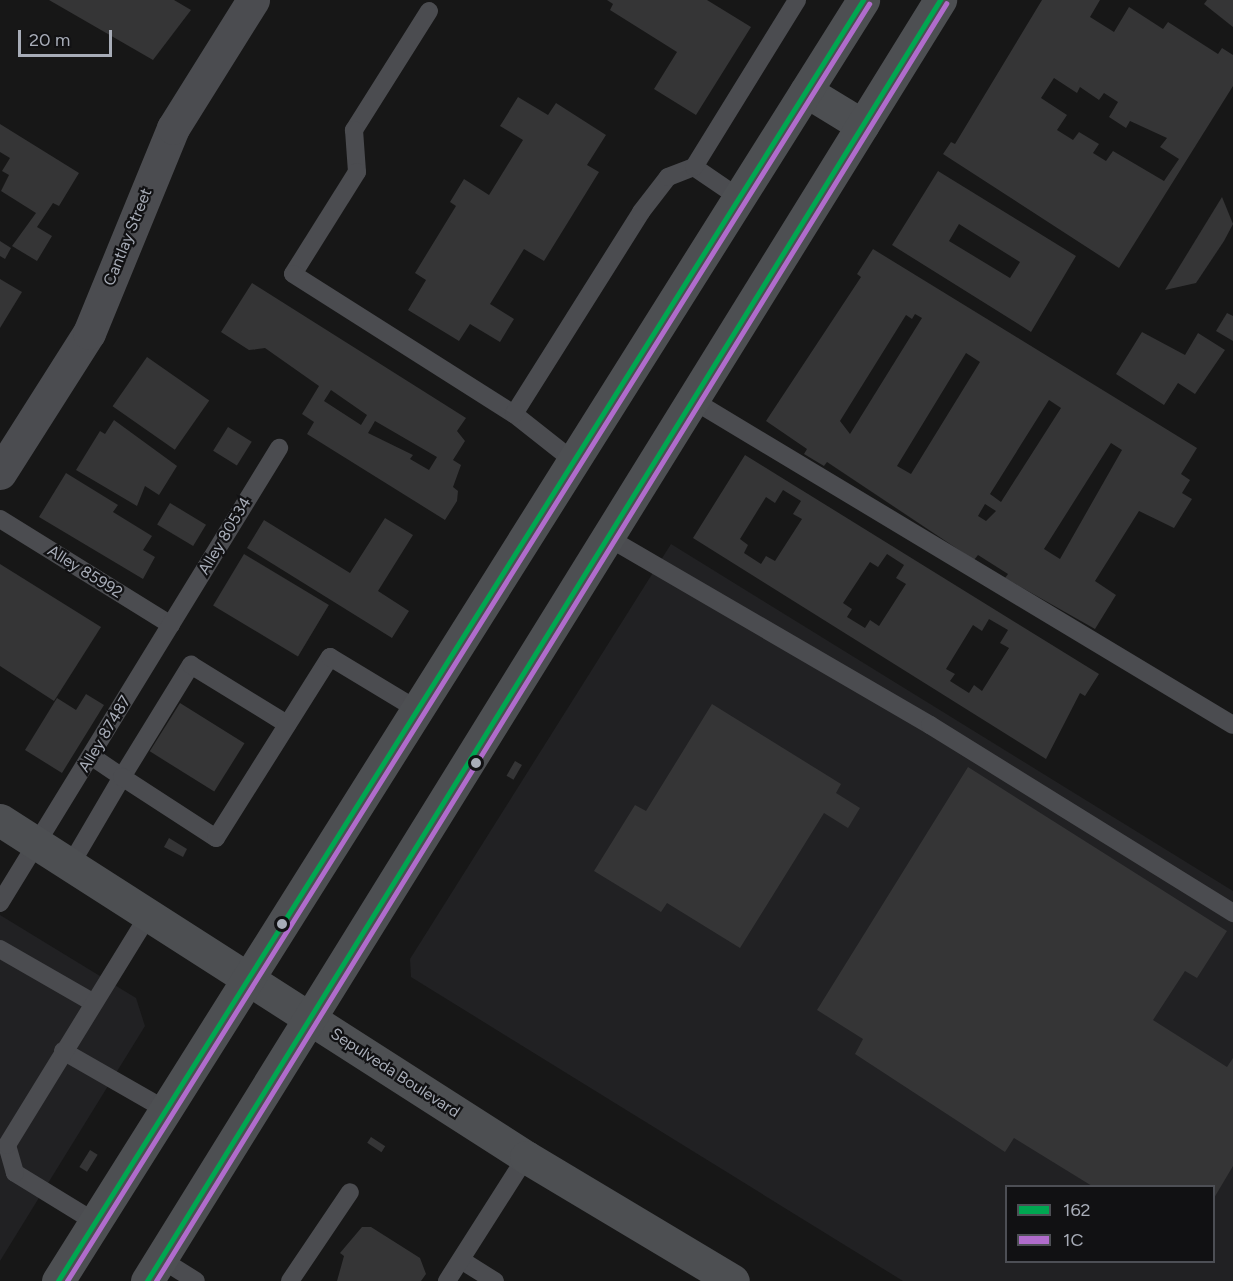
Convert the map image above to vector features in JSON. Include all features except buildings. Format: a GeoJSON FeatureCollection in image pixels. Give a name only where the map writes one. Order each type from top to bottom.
{"type":"FeatureCollection","features":[{"type":"Feature","properties":{"kind":"main road"},"geometry":{"type":"LineString","coordinates":[[58,1281],[418,710],[571,459],[863,0]]}},
{"type":"Feature","properties":{"kind":"main road"},"geometry":{"type":"LineString","coordinates":[[154,1270],[312,1020],[691,399],[940,0]]}},
{"type":"Feature","properties":{"kind":"main road"},"geometry":{"type":"LineString","coordinates":[[806,91],[862,125]]}},
{"type":"Feature","properties":{"kind":"main road","name":"Sepulveda Boulevard"},"geometry":{"type":"LineString","coordinates":[[0,820],[526,1157],[733,1281]]}},
{"type":"Feature","properties":{"kind":"street","name":"Cantlay Street"},"geometry":{"type":"LineString","coordinates":[[0,473],[89,333],[173,128],[253,0]]}},
{"type":"Feature","properties":{"kind":"lane"},"geometry":{"type":"LineString","coordinates":[[514,414],[641,212],[668,177],[694,167],[798,0]]}},
{"type":"Feature","properties":{"kind":"lane"},"geometry":{"type":"LineString","coordinates":[[429,11],[354,129],[357,172],[293,274],[514,414],[571,459]]}},
{"type":"Feature","properties":{"kind":"lane"},"geometry":{"type":"LineString","coordinates":[[694,167],[738,197]]}},
{"type":"Feature","properties":{"kind":"lane"},"geometry":{"type":"LineString","coordinates":[[691,399],[1233,725]]}},
{"type":"Feature","properties":{"kind":"lane","name":"Alley 80534"},"geometry":{"type":"LineString","coordinates":[[171,625],[279,447]]}},
{"type":"Feature","properties":{"kind":"lane","name":"Alley 85992"},"geometry":{"type":"LineString","coordinates":[[0,519],[171,625]]}},
{"type":"Feature","properties":{"kind":"lane"},"geometry":{"type":"LineString","coordinates":[[607,537],[930,725],[1233,913]]}},
{"type":"Feature","properties":{"kind":"lane","name":"Alley 87487"},"geometry":{"type":"LineString","coordinates":[[0,903],[171,625]]}},
{"type":"Feature","properties":{"kind":"lane"},"geometry":{"type":"LineString","coordinates":[[91,756],[216,837],[330,657],[418,710]]}},
{"type":"Feature","properties":{"kind":"lane"},"geometry":{"type":"LineString","coordinates":[[72,864],[191,665],[287,724]]}},
{"type":"Feature","properties":{"kind":"lane"},"geometry":{"type":"LineString","coordinates":[[95,1222],[15,1173],[6,1156],[10,1135],[149,914]]}},
{"type":"Feature","properties":{"kind":"lane"},"geometry":{"type":"LineString","coordinates":[[0,949],[93,1003]]}},
{"type":"Feature","properties":{"kind":"lane"},"geometry":{"type":"LineString","coordinates":[[63,1051],[166,1110]]}},
{"type":"Feature","properties":{"kind":"lane"},"geometry":{"type":"LineString","coordinates":[[495,1281],[451,1274],[526,1157]]}},
{"type":"Feature","properties":{"kind":"lane"},"geometry":{"type":"LineString","coordinates":[[290,1281],[350,1192]]}},
{"type":"Feature","properties":{"kind":"lane"},"geometry":{"type":"LineString","coordinates":[[154,1270],[196,1281]]}},
{"type":"Feature","properties":{"kind":"shaded area"},"geometry":{"type":"Polygon","coordinates":[[[671,544],[1233,891],[1233,1281],[903,1281],[411,977],[410,959],[671,544]]]}},
{"type":"Feature","properties":{"kind":"shaded area"},"geometry":{"type":"Polygon","coordinates":[[[0,915],[136,998],[145,1026],[0,1261],[0,915]]]}},
{"type":"Feature","properties":{"kind":"transit line","name":"162"},"geometry":{"type":"LineString","coordinates":[[58,1281],[863,0]]}},
{"type":"Feature","properties":{"kind":"transit line","name":"162"},"geometry":{"type":"LineString","coordinates":[[147,1281],[940,0]]}},
{"type":"Feature","properties":{"kind":"transit line","name":"1C"},"geometry":{"type":"LineString","coordinates":[[67,1281],[869,4]]}},
{"type":"Feature","properties":{"kind":"transit line","name":"1C"},"geometry":{"type":"LineString","coordinates":[[156,1281],[946,4]]}}]}
